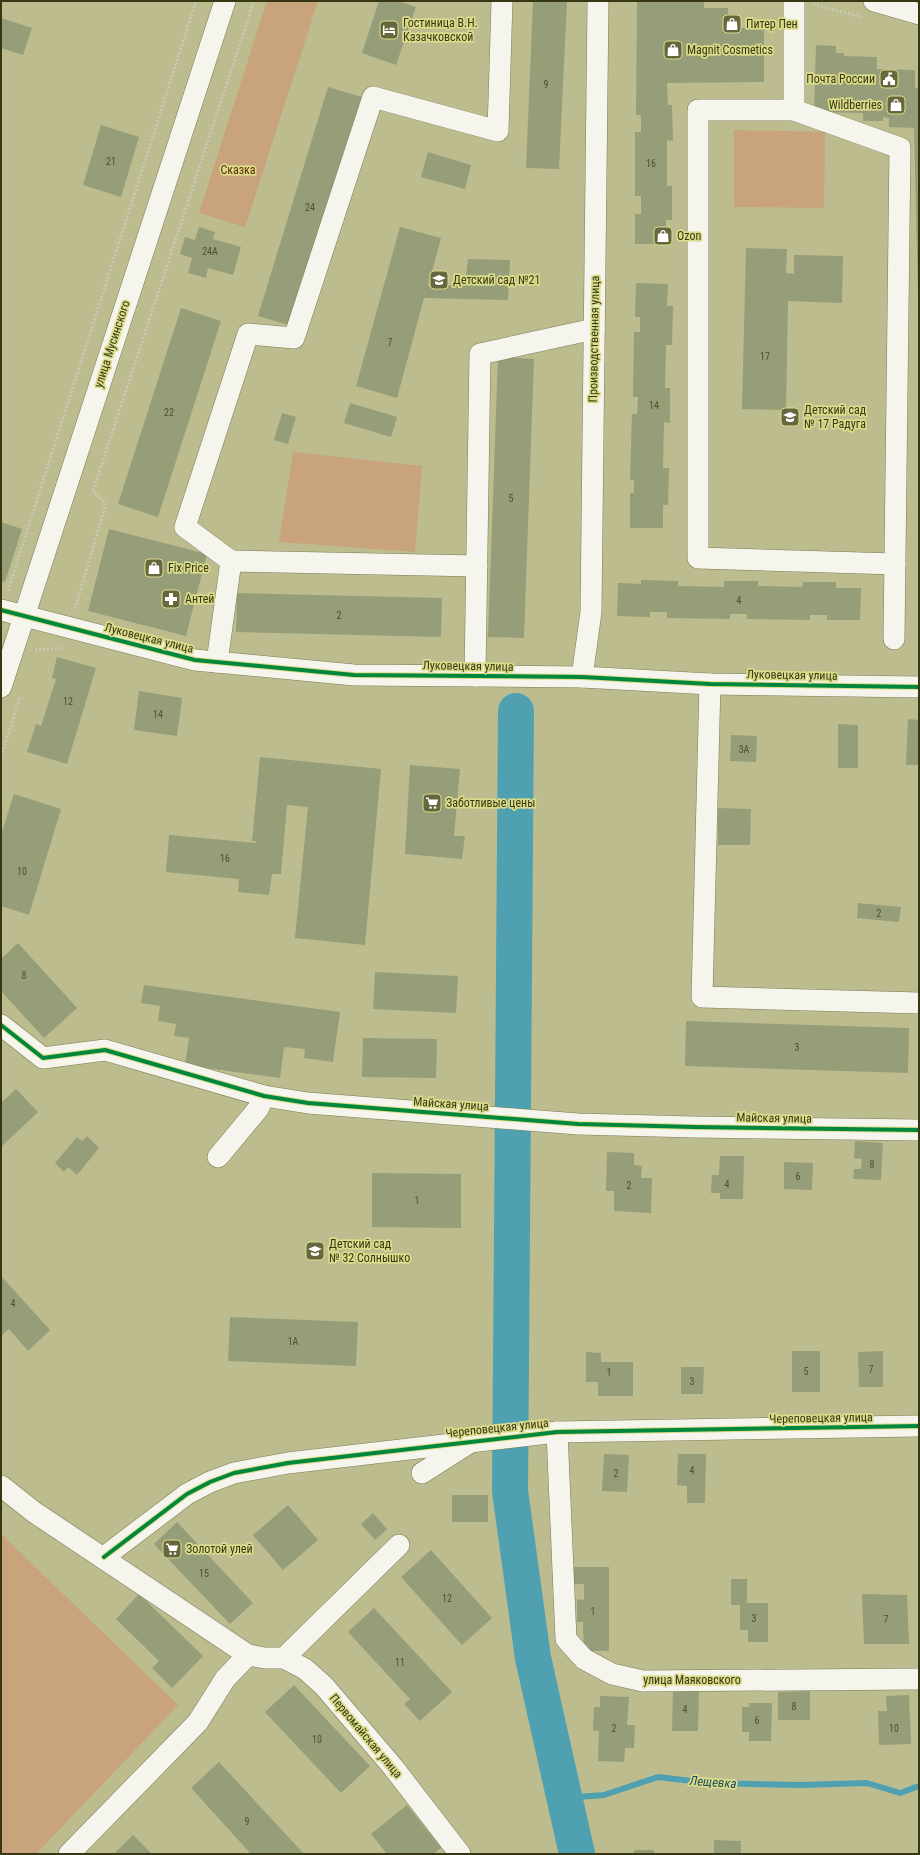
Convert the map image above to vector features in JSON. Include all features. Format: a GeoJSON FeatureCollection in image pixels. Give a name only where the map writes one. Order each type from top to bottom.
{"type":"FeatureCollection","features":[{"type":"Feature","properties":{"kind":"street","name":"улица Мусинского"},"geometry":{"type":"LineString","coordinates":[[1,687],[225,1]]}},
{"type":"Feature","properties":{"kind":"street"},"geometry":{"type":"LineString","coordinates":[[477,566],[231,562],[185,527],[248,334],[294,338],[373,97],[498,131],[502,1]]}},
{"type":"Feature","properties":{"kind":"street","name":"Производственная улица"},"geometry":{"type":"LineString","coordinates":[[582,677],[590,612],[598,1]]}},
{"type":"Feature","properties":{"kind":"street"},"geometry":{"type":"LineString","coordinates":[[794,1],[794,110]]}},
{"type":"Feature","properties":{"kind":"street"},"geometry":{"type":"LineString","coordinates":[[881,2],[919,14]]}},
{"type":"Feature","properties":{"kind":"street"},"geometry":{"type":"LineString","coordinates":[[894,639],[895,564],[900,148],[794,110],[698,110],[698,558],[895,564]]}},
{"type":"Feature","properties":{"kind":"street"},"geometry":{"type":"LineString","coordinates":[[476,676],[480,354],[594,329]]}},
{"type":"Feature","properties":{"kind":"street"},"geometry":{"type":"LineString","coordinates":[[217,662],[231,562]]}},
{"type":"Feature","properties":{"kind":"street","name":"Луковецкая улица"},"geometry":{"type":"LineString","coordinates":[[4,603],[23,616],[195,660],[354,675],[582,677],[710,684],[919,687]]}},
{"type":"Feature","properties":{"kind":"street"},"geometry":{"type":"LineString","coordinates":[[710,684],[702,997],[919,1003]]}},
{"type":"Feature","properties":{"kind":"street","name":"Майская улица"},"geometry":{"type":"LineString","coordinates":[[1,1025],[43,1058],[105,1050],[264,1096],[308,1103],[543,1121],[694,1128],[919,1130]]}},
{"type":"Feature","properties":{"kind":"street"},"geometry":{"type":"LineString","coordinates":[[218,1157],[258,1108],[264,1096]]}},
{"type":"Feature","properties":{"kind":"street","name":"Череповецкая улица"},"geometry":{"type":"LineString","coordinates":[[104,1557],[187,1494],[210,1482],[234,1473],[288,1463],[557,1432],[919,1426]]}},
{"type":"Feature","properties":{"kind":"street","name":"улица Маяковского"},"geometry":{"type":"LineString","coordinates":[[557,1432],[566,1639],[584,1659],[612,1674],[643,1681],[919,1679]]}},
{"type":"Feature","properties":{"kind":"street"},"geometry":{"type":"LineString","coordinates":[[422,1474],[473,1441]]}},
{"type":"Feature","properties":{"kind":"street","name":"Первомайская улица"},"geometry":{"type":"LineString","coordinates":[[1,1486],[34,1512],[104,1557],[248,1655],[265,1658],[284,1658],[305,1670],[324,1686],[393,1767],[460,1854]]}},
{"type":"Feature","properties":{"kind":"street"},"geometry":{"type":"LineString","coordinates":[[284,1658],[399,1545]]}},
{"type":"Feature","properties":{"kind":"street"},"geometry":{"type":"LineString","coordinates":[[69,1854],[198,1722],[225,1680],[248,1655]]}},
{"type":"Feature","properties":{"kind":"path"},"geometry":{"type":"LineString","coordinates":[[4,603],[196,1]]}},
{"type":"Feature","properties":{"kind":"path"},"geometry":{"type":"LineString","coordinates":[[74,611],[106,504],[93,491],[254,1]]}},
{"type":"Feature","properties":{"kind":"path"},"geometry":{"type":"LineString","coordinates":[[33,656],[35,649],[64,648]]}},
{"type":"Feature","properties":{"kind":"path"},"geometry":{"type":"LineString","coordinates":[[1,757],[22,692]]}},
{"type":"Feature","properties":{"kind":"green space","name":"Сказка"},"geometry":{"type":"Polygon","coordinates":[[[267,1],[318,1],[245,227],[199,213],[267,1]]]}},
{"type":"Feature","properties":{"kind":"green space"},"geometry":{"type":"Polygon","coordinates":[[[734,130],[825,132],[824,208],[734,207],[734,130]]]}},
{"type":"Feature","properties":{"kind":"green space"},"geometry":{"type":"Polygon","coordinates":[[[293,452],[422,466],[415,552],[279,542],[293,452]]]}},
{"type":"Feature","properties":{"kind":"green space"},"geometry":{"type":"Polygon","coordinates":[[[1,1534],[178,1705],[36,1854],[1,1854],[1,1534]]]}},
{"type":"Feature","properties":{"kind":"building","name":"Гостиница В.Н. Казачковской"},"geometry":{"type":"Polygon","coordinates":[[[379,1],[399,1],[416,7],[396,65],[362,53],[379,1]]]}},
{"type":"Feature","properties":{"kind":"building"},"geometry":{"type":"Polygon","coordinates":[[[533,1],[567,1],[559,169],[526,168],[533,1]]]}},
{"type":"Feature","properties":{"kind":"building"},"geometry":{"type":"Polygon","coordinates":[[[637,1],[704,1],[704,8],[728,8],[728,14],[736,14],[736,28],[764,28],[764,82],[667,83],[668,105],[672,105],[673,141],[667,140],[667,186],[672,186],[672,220],[666,220],[666,244],[635,244],[635,214],[641,214],[641,196],[635,196],[635,132],[641,132],[641,115],[636,115],[637,1]]]}},
{"type":"Feature","properties":{"kind":"building"},"geometry":{"type":"Polygon","coordinates":[[[1,18],[32,28],[23,55],[1,48],[1,18]]]}},
{"type":"Feature","properties":{"kind":"building"},"geometry":{"type":"Polygon","coordinates":[[[816,45],[836,46],[836,53],[844,53],[844,56],[877,57],[877,69],[915,70],[915,88],[919,88],[919,293],[914,128],[889,127],[889,118],[883,117],[883,121],[863,121],[863,113],[814,112],[816,45]]]}},
{"type":"Feature","properties":{"kind":"building"},"geometry":{"type":"Polygon","coordinates":[[[328,87],[362,97],[292,326],[258,316],[328,87]]]}},
{"type":"Feature","properties":{"kind":"building"},"geometry":{"type":"Polygon","coordinates":[[[101,125],[139,137],[121,197],[83,185],[101,125]]]}},
{"type":"Feature","properties":{"kind":"building"},"geometry":{"type":"Polygon","coordinates":[[[428,152],[471,165],[465,189],[421,177],[428,152]]]}},
{"type":"Feature","properties":{"kind":"building"},"geometry":{"type":"Polygon","coordinates":[[[199,227],[215,232],[213,239],[241,247],[233,275],[208,268],[206,278],[188,273],[192,258],[180,254],[185,237],[195,240],[199,227]]]}},
{"type":"Feature","properties":{"kind":"building"},"geometry":{"type":"Polygon","coordinates":[[[400,227],[441,238],[428,286],[465,285],[468,259],[510,260],[508,300],[424,298],[397,398],[356,386],[400,227]]]}},
{"type":"Feature","properties":{"kind":"building"},"geometry":{"type":"Polygon","coordinates":[[[746,248],[787,249],[786,273],[794,274],[794,255],[843,256],[842,303],[788,301],[786,410],[742,409],[746,248]]]}},
{"type":"Feature","properties":{"kind":"building"},"geometry":{"type":"Polygon","coordinates":[[[636,283],[668,284],[667,306],[673,306],[672,345],[666,345],[665,388],[670,388],[670,423],[664,422],[663,468],[669,468],[668,505],[663,505],[663,528],[630,528],[630,493],[634,493],[634,480],[630,480],[632,414],[637,414],[638,397],[633,397],[634,332],[640,332],[640,317],[635,317],[636,283]]]}},
{"type":"Feature","properties":{"kind":"building"},"geometry":{"type":"Polygon","coordinates":[[[181,308],[221,321],[158,517],[118,504],[181,308]]]}},
{"type":"Feature","properties":{"kind":"building"},"geometry":{"type":"Polygon","coordinates":[[[498,357],[534,359],[524,638],[488,637],[498,357]]]}},
{"type":"Feature","properties":{"kind":"building"},"geometry":{"type":"Polygon","coordinates":[[[350,403],[397,417],[391,437],[344,423],[350,403]]]}},
{"type":"Feature","properties":{"kind":"building"},"geometry":{"type":"Polygon","coordinates":[[[282,413],[296,417],[288,444],[274,440],[282,413]]]}},
{"type":"Feature","properties":{"kind":"building"},"geometry":{"type":"Polygon","coordinates":[[[1,522],[22,529],[5,582],[1,581],[1,522]]]}},
{"type":"Feature","properties":{"kind":"building"},"geometry":{"type":"Polygon","coordinates":[[[109,529],[207,554],[186,636],[88,611],[109,529]]]}},
{"type":"Feature","properties":{"kind":"building"},"geometry":{"type":"Polygon","coordinates":[[[641,580],[678,581],[678,586],[724,587],[724,581],[758,581],[758,586],[802,587],[803,582],[836,582],[836,588],[861,588],[860,620],[827,620],[827,615],[810,615],[810,620],[747,619],[747,614],[730,614],[730,619],[667,618],[667,612],[650,612],[650,617],[617,616],[618,583],[641,584],[641,580]]]}},
{"type":"Feature","properties":{"kind":"building"},"geometry":{"type":"Polygon","coordinates":[[[237,593],[442,598],[441,637],[236,632],[237,593]]]}},
{"type":"Feature","properties":{"kind":"building"},"geometry":{"type":"Polygon","coordinates":[[[57,657],[96,668],[67,764],[27,752],[36,724],[41,726],[56,679],[52,678],[57,657]]]}},
{"type":"Feature","properties":{"kind":"building"},"geometry":{"type":"Polygon","coordinates":[[[139,691],[182,698],[177,736],[134,730],[139,691]]]}},
{"type":"Feature","properties":{"kind":"building"},"geometry":{"type":"Polygon","coordinates":[[[908,719],[919,720],[919,765],[906,765],[908,719]]]}},
{"type":"Feature","properties":{"kind":"building"},"geometry":{"type":"Polygon","coordinates":[[[838,724],[858,725],[858,768],[838,768],[838,724]]]}},
{"type":"Feature","properties":{"kind":"building"},"geometry":{"type":"Polygon","coordinates":[[[731,735],[757,736],[756,762],[730,761],[731,735]]]}},
{"type":"Feature","properties":{"kind":"building"},"geometry":{"type":"Polygon","coordinates":[[[260,757],[381,769],[365,945],[295,938],[308,807],[287,805],[281,874],[272,874],[269,895],[238,892],[239,879],[166,872],[169,835],[256,843],[256,841],[252,841],[260,757]]]}},
{"type":"Feature","properties":{"kind":"building","name":"Заботливые цены"},"geometry":{"type":"Polygon","coordinates":[[[410,765],[460,769],[454,836],[465,836],[462,859],[405,854],[410,765]]]}},
{"type":"Feature","properties":{"kind":"building"},"geometry":{"type":"Polygon","coordinates":[[[14,794],[61,809],[29,915],[1,906],[1,835],[14,794]]]}},
{"type":"Feature","properties":{"kind":"building"},"geometry":{"type":"Polygon","coordinates":[[[718,808],[751,809],[750,845],[718,845],[718,808]]]}},
{"type":"Feature","properties":{"kind":"building"},"geometry":{"type":"Polygon","coordinates":[[[858,903],[901,907],[899,922],[857,918],[858,903]]]}},
{"type":"Feature","properties":{"kind":"building"},"geometry":{"type":"Polygon","coordinates":[[[18,943],[77,1008],[44,1038],[1,991],[1,959],[18,943]]]}},
{"type":"Feature","properties":{"kind":"building"},"geometry":{"type":"Polygon","coordinates":[[[375,972],[458,976],[456,1013],[373,1009],[375,972]]]}},
{"type":"Feature","properties":{"kind":"building"},"geometry":{"type":"Polygon","coordinates":[[[144,985],[340,1012],[333,1062],[304,1058],[305,1049],[284,1047],[280,1078],[185,1065],[189,1038],[174,1036],[176,1024],[158,1021],[160,1006],[141,1003],[144,985]]]}},
{"type":"Feature","properties":{"kind":"building"},"geometry":{"type":"Polygon","coordinates":[[[686,1021],[909,1028],[908,1073],[685,1066],[686,1021]]]}},
{"type":"Feature","properties":{"kind":"building"},"geometry":{"type":"Polygon","coordinates":[[[363,1038],[437,1039],[436,1078],[362,1077],[363,1038]]]}},
{"type":"Feature","properties":{"kind":"building"},"geometry":{"type":"Polygon","coordinates":[[[16,1089],[38,1112],[1,1147],[1,1103],[16,1089]]]}},
{"type":"Feature","properties":{"kind":"building"},"geometry":{"type":"Polygon","coordinates":[[[87,1136],[99,1148],[77,1175],[68,1167],[64,1172],[55,1163],[77,1137],[82,1141],[87,1136]]]}},
{"type":"Feature","properties":{"kind":"building"},"geometry":{"type":"Polygon","coordinates":[[[855,1141],[883,1143],[881,1180],[853,1179],[854,1169],[861,1169],[862,1159],[854,1158],[855,1141]]]}},
{"type":"Feature","properties":{"kind":"building"},"geometry":{"type":"Polygon","coordinates":[[[607,1152],[634,1153],[634,1165],[642,1166],[641,1178],[652,1178],[651,1213],[614,1211],[614,1191],[606,1191],[607,1152]]]}},
{"type":"Feature","properties":{"kind":"building"},"geometry":{"type":"Polygon","coordinates":[[[720,1156],[744,1156],[743,1199],[720,1199],[720,1193],[711,1193],[712,1175],[719,1175],[720,1156]]]}},
{"type":"Feature","properties":{"kind":"building"},"geometry":{"type":"Polygon","coordinates":[[[784,1162],[813,1163],[812,1190],[784,1189],[784,1162]]]}},
{"type":"Feature","properties":{"kind":"building"},"geometry":{"type":"Polygon","coordinates":[[[372,1173],[461,1174],[461,1228],[372,1227],[372,1173]]]}},
{"type":"Feature","properties":{"kind":"building"},"geometry":{"type":"Polygon","coordinates":[[[1,1276],[50,1330],[28,1351],[9,1329],[1,1336],[1,1276]]]}},
{"type":"Feature","properties":{"kind":"building"},"geometry":{"type":"Polygon","coordinates":[[[230,1317],[358,1322],[356,1366],[228,1361],[230,1317]]]}},
{"type":"Feature","properties":{"kind":"building"},"geometry":{"type":"Polygon","coordinates":[[[792,1351],[820,1351],[820,1392],[792,1392],[792,1351]]]}},
{"type":"Feature","properties":{"kind":"building"},"geometry":{"type":"Polygon","coordinates":[[[883,1351],[883,1387],[859,1387],[858,1352],[883,1351]]]}},
{"type":"Feature","properties":{"kind":"building"},"geometry":{"type":"Polygon","coordinates":[[[586,1352],[601,1353],[601,1362],[633,1362],[633,1396],[598,1396],[598,1382],[586,1382],[586,1352]]]}},
{"type":"Feature","properties":{"kind":"building"},"geometry":{"type":"Polygon","coordinates":[[[681,1367],[704,1367],[703,1394],[681,1394],[681,1367]]]}},
{"type":"Feature","properties":{"kind":"building"},"geometry":{"type":"Polygon","coordinates":[[[604,1454],[629,1455],[627,1492],[602,1491],[604,1454]]]}},
{"type":"Feature","properties":{"kind":"building"},"geometry":{"type":"Polygon","coordinates":[[[678,1454],[706,1454],[705,1503],[687,1503],[687,1486],[677,1485],[678,1454]]]}},
{"type":"Feature","properties":{"kind":"building"},"geometry":{"type":"Polygon","coordinates":[[[452,1495],[488,1495],[488,1522],[452,1522],[452,1495]]]}},
{"type":"Feature","properties":{"kind":"building"},"geometry":{"type":"Polygon","coordinates":[[[288,1505],[318,1540],[283,1570],[253,1535],[288,1505]]]}},
{"type":"Feature","properties":{"kind":"building"},"geometry":{"type":"Polygon","coordinates":[[[373,1513],[387,1529],[375,1540],[361,1524],[373,1513]]]}},
{"type":"Feature","properties":{"kind":"building"},"geometry":{"type":"Polygon","coordinates":[[[177,1522],[253,1603],[230,1624],[154,1544],[177,1522]]]}},
{"type":"Feature","properties":{"kind":"building"},"geometry":{"type":"Polygon","coordinates":[[[431,1550],[492,1618],[462,1645],[401,1577],[431,1550]]]}},
{"type":"Feature","properties":{"kind":"building"},"geometry":{"type":"Polygon","coordinates":[[[566,1567],[609,1567],[609,1651],[584,1651],[583,1622],[577,1622],[577,1599],[584,1600],[584,1584],[566,1584],[566,1567]]]}},
{"type":"Feature","properties":{"kind":"building"},"geometry":{"type":"Polygon","coordinates":[[[731,1579],[747,1579],[747,1603],[768,1603],[768,1642],[748,1642],[748,1630],[740,1630],[740,1605],[731,1605],[731,1579]]]}},
{"type":"Feature","properties":{"kind":"building"},"geometry":{"type":"Polygon","coordinates":[[[139,1594],[203,1656],[172,1688],[152,1668],[159,1661],[116,1619],[139,1594]]]}},
{"type":"Feature","properties":{"kind":"building"},"geometry":{"type":"Polygon","coordinates":[[[862,1594],[907,1595],[909,1644],[864,1644],[862,1594]]]}},
{"type":"Feature","properties":{"kind":"building"},"geometry":{"type":"Polygon","coordinates":[[[374,1608],[452,1692],[420,1721],[404,1704],[410,1699],[348,1632],[374,1608]]]}},
{"type":"Feature","properties":{"kind":"building"},"geometry":{"type":"Polygon","coordinates":[[[294,1685],[370,1766],[341,1793],[265,1712],[294,1685]]]}},
{"type":"Feature","properties":{"kind":"building"},"geometry":{"type":"Polygon","coordinates":[[[673,1687],[699,1688],[698,1731],[672,1731],[673,1687]]]}},
{"type":"Feature","properties":{"kind":"building"},"geometry":{"type":"Polygon","coordinates":[[[810,1691],[810,1720],[778,1720],[778,1692],[810,1691]]]}},
{"type":"Feature","properties":{"kind":"building"},"geometry":{"type":"Polygon","coordinates":[[[909,1695],[911,1744],[879,1745],[878,1711],[887,1711],[886,1696],[909,1695]]]}},
{"type":"Feature","properties":{"kind":"building"},"geometry":{"type":"Polygon","coordinates":[[[600,1696],[629,1697],[627,1725],[635,1725],[634,1748],[625,1748],[624,1762],[598,1761],[599,1731],[593,1730],[594,1707],[600,1707],[600,1696]]]}},
{"type":"Feature","properties":{"kind":"building"},"geometry":{"type":"Polygon","coordinates":[[[749,1703],[772,1703],[771,1741],[749,1741],[749,1732],[742,1732],[742,1707],[749,1707],[749,1703]]]}},
{"type":"Feature","properties":{"kind":"building"},"geometry":{"type":"Polygon","coordinates":[[[219,1762],[304,1854],[251,1854],[191,1788],[219,1762]]]}},
{"type":"Feature","properties":{"kind":"building"},"geometry":{"type":"Polygon","coordinates":[[[407,1805],[441,1848],[433,1854],[387,1854],[371,1834],[407,1805]]]}},
{"type":"Feature","properties":{"kind":"building"},"geometry":{"type":"Polygon","coordinates":[[[133,1835],[152,1854],[114,1854],[133,1835]]]}},
{"type":"Feature","properties":{"kind":"building"},"geometry":{"type":"Polygon","coordinates":[[[714,1840],[741,1841],[741,1854],[714,1854],[714,1840]]]}},
{"type":"Feature","properties":{"kind":"building"},"geometry":{"type":"Polygon","coordinates":[[[634,1850],[654,1850],[654,1854],[634,1854],[634,1850]]]}},
{"type":"Feature","properties":{"kind":"waterway"},"geometry":{"type":"LineString","coordinates":[[516,711],[510,1491],[533,1658],[577,1854]]}},
{"type":"Feature","properties":{"kind":"waterway","name":"Лещевка"},"geometry":{"type":"LineString","coordinates":[[564,1798],[604,1795],[658,1777],[709,1783],[801,1785],[867,1783],[900,1793],[919,1786]]}},
{"type":"Feature","properties":{"kind":"cycle path"},"geometry":{"type":"LineString","coordinates":[[1,610],[195,660],[354,675],[582,677],[710,684],[919,687]]}},
{"type":"Feature","properties":{"kind":"cycle path"},"geometry":{"type":"LineString","coordinates":[[1,1025],[43,1058],[105,1050],[264,1096],[308,1103],[578,1124],[919,1130]]}},
{"type":"Feature","properties":{"kind":"cycle path"},"geometry":{"type":"LineString","coordinates":[[104,1557],[187,1494],[210,1482],[234,1473],[288,1463],[557,1432],[919,1426]]}},
{"type":"Feature","properties":{"kind":"place","name":"Питер Пен"},"geometry":{"type":"Point","coordinates":[732,24]}},
{"type":"Feature","properties":{"kind":"place","name":"Гостиница В.Н. Казачковской"},"geometry":{"type":"Point","coordinates":[389,30]}},
{"type":"Feature","properties":{"kind":"place","name":"Magnit Cosmetics"},"geometry":{"type":"Point","coordinates":[673,50]}},
{"type":"Feature","properties":{"kind":"place","name":"Почта России"},"geometry":{"type":"Point","coordinates":[889,79]}},
{"type":"Feature","properties":{"kind":"place","name":"Wildberries"},"geometry":{"type":"Point","coordinates":[896,105]}},
{"type":"Feature","properties":{"kind":"place","name":"Ozon"},"geometry":{"type":"Point","coordinates":[663,236]}},
{"type":"Feature","properties":{"kind":"place","name":"Детский сад №21"},"geometry":{"type":"Point","coordinates":[439,280]}},
{"type":"Feature","properties":{"kind":"place","name":"Детский сад № 17 Радуга"},"geometry":{"type":"Point","coordinates":[790,417]}},
{"type":"Feature","properties":{"kind":"place","name":"Fix Price"},"geometry":{"type":"Point","coordinates":[154,568]}},
{"type":"Feature","properties":{"kind":"place","name":"Антей"},"geometry":{"type":"Point","coordinates":[171,599]}},
{"type":"Feature","properties":{"kind":"place","name":"Заботливые цены"},"geometry":{"type":"Point","coordinates":[432,803]}},
{"type":"Feature","properties":{"kind":"place","name":"Детский сад № 32 Солнышко"},"geometry":{"type":"Point","coordinates":[315,1251]}},
{"type":"Feature","properties":{"kind":"place","name":"Золотой улей"},"geometry":{"type":"Point","coordinates":[172,1549]}}]}
